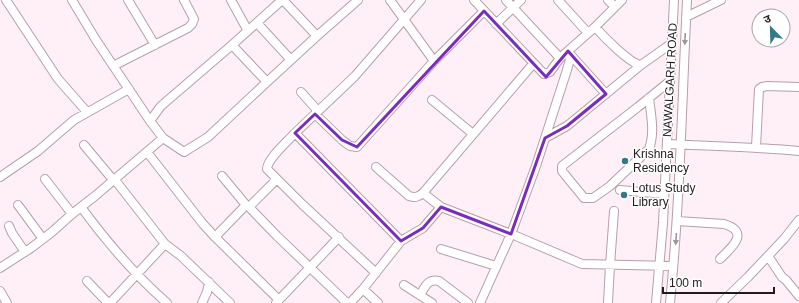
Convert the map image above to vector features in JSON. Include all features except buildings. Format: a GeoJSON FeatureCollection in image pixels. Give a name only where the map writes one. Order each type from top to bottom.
{"type":"FeatureCollection","features":[{"type":"Feature","properties":{"kind":"street"},"geometry":{"type":"LineString","coordinates":[[6,0],[58,79],[87,112]]}},
{"type":"Feature","properties":{"kind":"street"},"geometry":{"type":"LineString","coordinates":[[72,0],[96,40],[150,121],[163,138],[184,152],[208,137],[358,0]]}},
{"type":"Feature","properties":{"kind":"street"},"geometry":{"type":"LineString","coordinates":[[128,0],[156,45]]}},
{"type":"Feature","properties":{"kind":"street"},"geometry":{"type":"LineString","coordinates":[[113,66],[182,32],[192,24],[194,19],[184,0]]}},
{"type":"Feature","properties":{"kind":"street"},"geometry":{"type":"LineString","coordinates":[[231,0],[248,31]]}},
{"type":"Feature","properties":{"kind":"street"},"geometry":{"type":"LineString","coordinates":[[150,121],[161,106],[232,46],[283,0],[317,36]]}},
{"type":"Feature","properties":{"kind":"street"},"geometry":{"type":"LineString","coordinates":[[390,0],[434,61]]}},
{"type":"Feature","properties":{"kind":"street"},"geometry":{"type":"LineString","coordinates":[[376,273],[277,179],[267,169],[267,165],[295,133],[355,76],[420,0]]}},
{"type":"Feature","properties":{"kind":"street"},"geometry":{"type":"LineString","coordinates":[[474,0],[533,64],[542,73],[547,74],[560,58],[569,54],[622,0]]}},
{"type":"Feature","properties":{"kind":"street"},"geometry":{"type":"LineString","coordinates":[[506,0],[560,58]]}},
{"type":"Feature","properties":{"kind":"street"},"geometry":{"type":"LineString","coordinates":[[496,24],[522,0]]}},
{"type":"Feature","properties":{"kind":"street"},"geometry":{"type":"LineString","coordinates":[[558,0],[588,33]]}},
{"type":"Feature","properties":{"kind":"street"},"geometry":{"type":"LineString","coordinates":[[608,0],[615,7]]}},
{"type":"Feature","properties":{"kind":"street","name":"NAWALGARH ROAD"},"geometry":{"type":"LineString","coordinates":[[656,303],[667,144],[674,0]]}},
{"type":"Feature","properties":{"kind":"street"},"geometry":{"type":"LineString","coordinates":[[670,303],[677,221],[687,0]]}},
{"type":"Feature","properties":{"kind":"street"},"geometry":{"type":"LineString","coordinates":[[686,16],[721,0]]}},
{"type":"Feature","properties":{"kind":"street"},"geometry":{"type":"LineString","coordinates":[[300,92],[342,140],[350,146],[357,146],[434,61],[484,11]]}},
{"type":"Feature","properties":{"kind":"street"},"geometry":{"type":"LineString","coordinates":[[257,23],[291,60]]}},
{"type":"Feature","properties":{"kind":"street"},"geometry":{"type":"LineString","coordinates":[[595,27],[634,62],[641,65]]}},
{"type":"Feature","properties":{"kind":"street"},"geometry":{"type":"LineString","coordinates":[[545,138],[567,126],[641,65],[672,43]]}},
{"type":"Feature","properties":{"kind":"street"},"geometry":{"type":"LineString","coordinates":[[232,46],[267,82]]}},
{"type":"Feature","properties":{"kind":"street"},"geometry":{"type":"LineString","coordinates":[[569,54],[606,94]]}},
{"type":"Feature","properties":{"kind":"street"},"geometry":{"type":"LineString","coordinates":[[480,303],[511,234],[566,73],[569,54]]}},
{"type":"Feature","properties":{"kind":"street"},"geometry":{"type":"LineString","coordinates":[[376,167],[409,196],[414,198],[419,196],[533,64]]}},
{"type":"Feature","properties":{"kind":"street"},"geometry":{"type":"LineString","coordinates":[[649,98],[653,132],[649,149],[610,186],[593,198],[584,198],[562,171],[562,166],[670,81]]}},
{"type":"Feature","properties":{"kind":"street"},"geometry":{"type":"LineString","coordinates":[[756,147],[759,90],[762,87],[767,86],[799,87]]}},
{"type":"Feature","properties":{"kind":"street"},"geometry":{"type":"LineString","coordinates":[[0,177],[38,151],[74,120],[129,89]]}},
{"type":"Feature","properties":{"kind":"street"},"geometry":{"type":"LineString","coordinates":[[432,100],[473,134]]}},
{"type":"Feature","properties":{"kind":"street"},"geometry":{"type":"LineString","coordinates":[[295,133],[401,242]]}},
{"type":"Feature","properties":{"kind":"street"},"geometry":{"type":"LineString","coordinates":[[0,268],[43,239],[163,138]]}},
{"type":"Feature","properties":{"kind":"street"},"geometry":{"type":"LineString","coordinates":[[667,144],[718,147],[756,147],[799,151]]}},
{"type":"Feature","properties":{"kind":"street"},"geometry":{"type":"LineString","coordinates":[[84,145],[165,244],[181,256],[230,303]]}},
{"type":"Feature","properties":{"kind":"street"},"geometry":{"type":"LineString","coordinates":[[147,152],[203,224],[278,302],[339,237]]}},
{"type":"Feature","properties":{"kind":"street"},"geometry":{"type":"LineString","coordinates":[[222,176],[276,236],[347,303]]}},
{"type":"Feature","properties":{"kind":"street"},"geometry":{"type":"LineString","coordinates":[[45,179],[72,214]]}},
{"type":"Feature","properties":{"kind":"street"},"geometry":{"type":"LineString","coordinates":[[215,237],[277,179]]}},
{"type":"Feature","properties":{"kind":"street"},"geometry":{"type":"LineString","coordinates":[[620,190],[664,194]]}},
{"type":"Feature","properties":{"kind":"street"},"geometry":{"type":"LineString","coordinates":[[423,193],[441,207],[511,234],[582,264],[673,266]]}},
{"type":"Feature","properties":{"kind":"street"},"geometry":{"type":"LineString","coordinates":[[18,205],[43,239]]}},
{"type":"Feature","properties":{"kind":"street"},"geometry":{"type":"LineString","coordinates":[[81,207],[100,232],[137,274],[167,303]]}},
{"type":"Feature","properties":{"kind":"street"},"geometry":{"type":"LineString","coordinates":[[350,303],[401,242],[423,228],[441,207]]}},
{"type":"Feature","properties":{"kind":"street"},"geometry":{"type":"LineString","coordinates":[[608,303],[614,211]]}},
{"type":"Feature","properties":{"kind":"street"},"geometry":{"type":"LineString","coordinates":[[677,221],[724,224],[735,229],[738,233],[736,243],[720,259]]}},
{"type":"Feature","properties":{"kind":"street"},"geometry":{"type":"LineString","coordinates":[[721,303],[798,225]]}},
{"type":"Feature","properties":{"kind":"street"},"geometry":{"type":"LineString","coordinates":[[9,226],[25,252]]}},
{"type":"Feature","properties":{"kind":"street"},"geometry":{"type":"LineString","coordinates":[[87,281],[109,303],[165,244]]}},
{"type":"Feature","properties":{"kind":"street"},"geometry":{"type":"LineString","coordinates":[[441,249],[496,266]]}},
{"type":"Feature","properties":{"kind":"street"},"geometry":{"type":"LineString","coordinates":[[768,256],[782,277],[799,296]]}},
{"type":"Feature","properties":{"kind":"street"},"geometry":{"type":"LineString","coordinates":[[420,295],[428,282],[435,280],[468,303]]}},
{"type":"Feature","properties":{"kind":"street"},"geometry":{"type":"LineString","coordinates":[[202,303],[207,292],[208,282]]}},
{"type":"Feature","properties":{"kind":"street"},"geometry":{"type":"LineString","coordinates":[[404,284],[432,303]]}},
{"type":"Feature","properties":{"kind":"street"},"geometry":{"type":"LineString","coordinates":[[363,289],[378,303]]}},
{"type":"Feature","properties":{"kind":"street"},"geometry":{"type":"LineString","coordinates":[[0,291],[7,303]]}},
{"type":"Feature","properties":{"kind":"highlighted area"},"geometry":{"type":"Polygon","coordinates":[[[484,11],[546,77],[568,51],[606,94],[567,126],[545,138],[511,234],[441,207],[423,228],[401,241],[295,133],[315,114],[342,140],[357,147],[484,11]]]}},
{"type":"Feature","properties":{"kind":"place","name":"Krishna Residency"},"geometry":{"type":"Point","coordinates":[625,161]}},
{"type":"Feature","properties":{"kind":"place","name":"Lotus Study Library"},"geometry":{"type":"Point","coordinates":[624,195]}}]}
